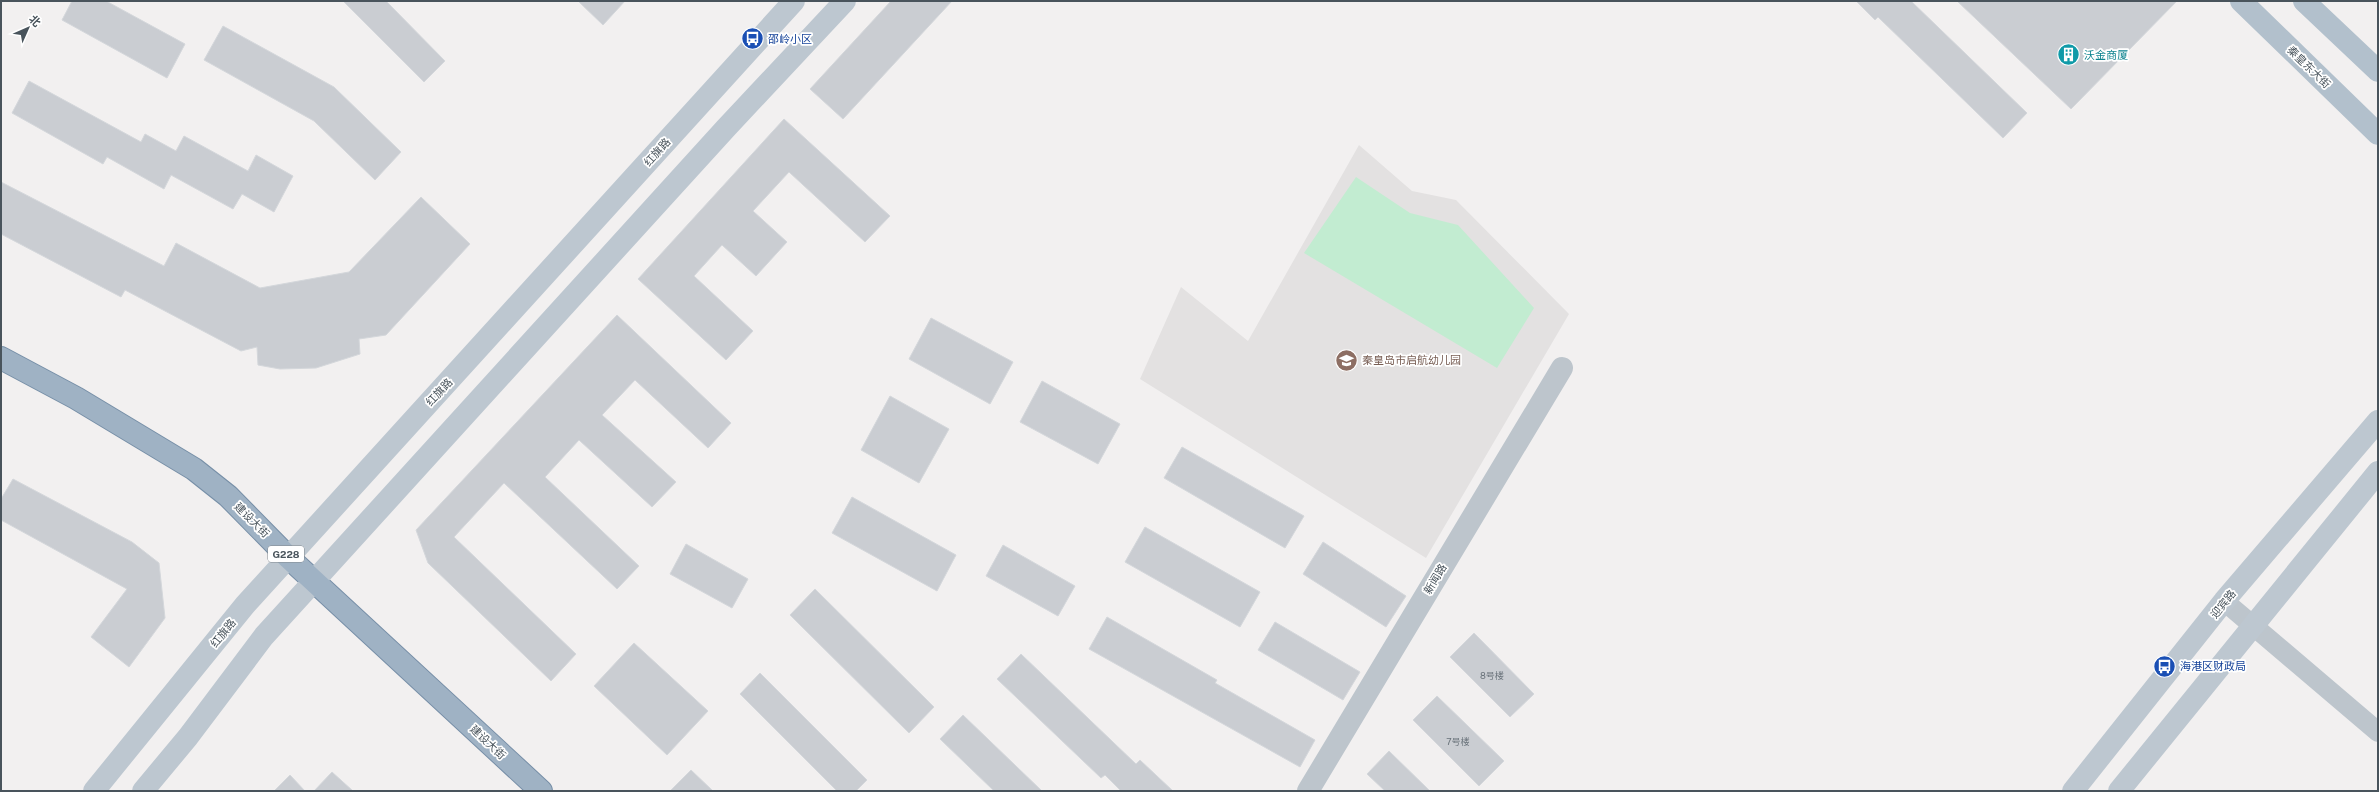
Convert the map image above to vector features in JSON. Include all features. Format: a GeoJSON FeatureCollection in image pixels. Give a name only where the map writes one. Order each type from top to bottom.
{"type":"FeatureCollection","features":[{"type":"Feature","properties":{"kind":"highway","name":"建设大街"},"geometry":{"type":"LineString","coordinates":[[1,358],[76,398],[194,469],[228,496],[290,558],[541,791]]}},
{"type":"Feature","properties":{"kind":"main road","name":"红旗路"},"geometry":{"type":"LineString","coordinates":[[94,791],[245,605],[290,558],[794,1]]}},
{"type":"Feature","properties":{"kind":"main road"},"geometry":{"type":"LineString","coordinates":[[144,791],[188,737],[264,636],[316,582],[726,128],[845,1]]}},
{"type":"Feature","properties":{"kind":"main road","name":"秦皇东大街"},"geometry":{"type":"LineString","coordinates":[[2241,1],[2377,134]]}},
{"type":"Feature","properties":{"kind":"main road"},"geometry":{"type":"LineString","coordinates":[[2304,1],[2378,71]]}},
{"type":"Feature","properties":{"kind":"main road","name":"迎宾路"},"geometry":{"type":"LineString","coordinates":[[2073,791],[2224,602],[2378,421]]}},
{"type":"Feature","properties":{"kind":"main road"},"geometry":{"type":"LineString","coordinates":[[2119,791],[2378,472]]}},
{"type":"Feature","properties":{"kind":"street","name":"新闻路"},"geometry":{"type":"LineString","coordinates":[[1308,791],[1562,368]]}},
{"type":"Feature","properties":{"kind":"street"},"geometry":{"type":"LineString","coordinates":[[2224,602],[2254,625],[2378,732]]}},
{"type":"Feature","properties":{"kind":"shaded area","name":"秦皇岛市启航幼儿园"},"geometry":{"type":"Polygon","coordinates":[[[1359,145],[1412,191],[1456,200],[1569,314],[1426,558],[1140,379],[1181,287],[1248,341],[1359,145]]]}},
{"type":"Feature","properties":{"kind":"green space"},"geometry":{"type":"Polygon","coordinates":[[[1356,177],[1410,213],[1458,225],[1534,308],[1497,368],[1304,253],[1356,177]]]}},
{"type":"Feature","properties":{"kind":"building"},"geometry":{"type":"Polygon","coordinates":[[[72,1],[106,1],[185,44],[167,78],[62,20],[72,1]]]}},
{"type":"Feature","properties":{"kind":"building"},"geometry":{"type":"Polygon","coordinates":[[[343,1],[386,1],[445,61],[424,82],[343,1]]]}},
{"type":"Feature","properties":{"kind":"building"},"geometry":{"type":"Polygon","coordinates":[[[578,1],[625,1],[603,25],[578,1]]]}},
{"type":"Feature","properties":{"kind":"building"},"geometry":{"type":"Polygon","coordinates":[[[891,1],[952,1],[843,119],[810,89],[891,1]]]}},
{"type":"Feature","properties":{"kind":"building"},"geometry":{"type":"Polygon","coordinates":[[[1856,1],[1911,1],[2027,113],[2003,138],[1878,17],[1875,20],[1856,1]]]}},
{"type":"Feature","properties":{"kind":"building","name":"沃金商厦"},"geometry":{"type":"Polygon","coordinates":[[[1957,1],[2177,1],[2071,109],[1957,1]]]}},
{"type":"Feature","properties":{"kind":"building"},"geometry":{"type":"Polygon","coordinates":[[[223,26],[334,87],[401,152],[375,180],[314,121],[204,60],[223,26]]]}},
{"type":"Feature","properties":{"kind":"building"},"geometry":{"type":"Polygon","coordinates":[[[29,81],[141,142],[145,134],[176,151],[184,136],[248,171],[256,155],[293,176],[274,212],[242,194],[233,209],[171,175],[164,189],[107,157],[103,164],[12,113],[29,81]]]}},
{"type":"Feature","properties":{"kind":"building"},"geometry":{"type":"Polygon","coordinates":[[[784,119],[890,216],[865,242],[789,172],[753,211],[787,242],[756,276],[722,245],[694,276],[753,331],[726,360],[638,279],[784,119]]]}},
{"type":"Feature","properties":{"kind":"building"},"geometry":{"type":"Polygon","coordinates":[[[1,182],[164,266],[176,243],[260,288],[349,272],[421,197],[470,244],[386,335],[359,339],[360,354],[316,368],[280,369],[258,365],[257,347],[241,351],[125,290],[121,297],[1,234],[1,182]]]}},
{"type":"Feature","properties":{"kind":"building"},"geometry":{"type":"Polygon","coordinates":[[[617,315],[731,423],[708,448],[635,380],[602,415],[676,482],[652,507],[579,440],[545,477],[639,566],[617,589],[504,483],[454,537],[576,654],[551,681],[428,563],[416,530],[617,315]]]}},
{"type":"Feature","properties":{"kind":"building"},"geometry":{"type":"Polygon","coordinates":[[[931,318],[1013,362],[990,404],[909,359],[931,318]]]}},
{"type":"Feature","properties":{"kind":"building"},"geometry":{"type":"Polygon","coordinates":[[[1042,381],[1120,424],[1098,464],[1020,422],[1042,381]]]}},
{"type":"Feature","properties":{"kind":"building"},"geometry":{"type":"Polygon","coordinates":[[[890,396],[949,429],[919,483],[861,450],[890,396]]]}},
{"type":"Feature","properties":{"kind":"building"},"geometry":{"type":"Polygon","coordinates":[[[1182,447],[1304,516],[1285,548],[1164,478],[1182,447]]]}},
{"type":"Feature","properties":{"kind":"building"},"geometry":{"type":"Polygon","coordinates":[[[13,479],[132,542],[159,563],[165,618],[129,667],[91,637],[127,589],[1,520],[1,499],[13,479]]]}},
{"type":"Feature","properties":{"kind":"building"},"geometry":{"type":"Polygon","coordinates":[[[852,497],[956,555],[937,591],[832,533],[852,497]]]}},
{"type":"Feature","properties":{"kind":"building"},"geometry":{"type":"Polygon","coordinates":[[[1145,527],[1260,592],[1240,627],[1125,562],[1145,527]]]}},
{"type":"Feature","properties":{"kind":"building"},"geometry":{"type":"Polygon","coordinates":[[[1323,542],[1406,596],[1386,627],[1303,574],[1323,542]]]}},
{"type":"Feature","properties":{"kind":"building"},"geometry":{"type":"Polygon","coordinates":[[[686,544],[748,579],[732,608],[670,574],[686,544]]]}},
{"type":"Feature","properties":{"kind":"building"},"geometry":{"type":"Polygon","coordinates":[[[1003,545],[1075,586],[1058,616],[986,576],[1003,545]]]}},
{"type":"Feature","properties":{"kind":"building"},"geometry":{"type":"Polygon","coordinates":[[[815,589],[934,707],[909,733],[790,615],[815,589]]]}},
{"type":"Feature","properties":{"kind":"building"},"geometry":{"type":"Polygon","coordinates":[[[1107,617],[1217,680],[1215,683],[1315,740],[1300,767],[1089,649],[1107,617]]]}},
{"type":"Feature","properties":{"kind":"building"},"geometry":{"type":"Polygon","coordinates":[[[1275,622],[1360,672],[1343,700],[1258,650],[1275,622]]]}},
{"type":"Feature","properties":{"kind":"building"},"geometry":{"type":"Polygon","coordinates":[[[1474,633],[1534,694],[1510,717],[1450,657],[1474,633]]]}},
{"type":"Feature","properties":{"kind":"building"},"geometry":{"type":"Polygon","coordinates":[[[634,643],[708,711],[667,755],[594,686],[634,643]]]}},
{"type":"Feature","properties":{"kind":"building"},"geometry":{"type":"Polygon","coordinates":[[[1021,654],[1136,764],[1140,760],[1173,791],[1121,791],[1105,775],[1101,778],[997,679],[1021,654]]]}},
{"type":"Feature","properties":{"kind":"building"},"geometry":{"type":"Polygon","coordinates":[[[760,673],[867,780],[856,791],[837,791],[740,694],[760,673]]]}},
{"type":"Feature","properties":{"kind":"building"},"geometry":{"type":"Polygon","coordinates":[[[1437,696],[1504,761],[1479,786],[1413,720],[1437,696]]]}},
{"type":"Feature","properties":{"kind":"building"},"geometry":{"type":"Polygon","coordinates":[[[963,715],[1042,791],[994,791],[940,739],[963,715]]]}},
{"type":"Feature","properties":{"kind":"building"},"geometry":{"type":"Polygon","coordinates":[[[1389,751],[1430,791],[1385,791],[1367,774],[1389,751]]]}},
{"type":"Feature","properties":{"kind":"building"},"geometry":{"type":"Polygon","coordinates":[[[691,770],[713,791],[670,791],[691,770]]]}},
{"type":"Feature","properties":{"kind":"building"},"geometry":{"type":"Polygon","coordinates":[[[332,772],[353,791],[314,791],[332,772]]]}},
{"type":"Feature","properties":{"kind":"building"},"geometry":{"type":"Polygon","coordinates":[[[290,775],[305,791],[274,791],[290,775]]]}},
{"type":"Feature","properties":{"kind":"place","name":"邵岭小区"},"geometry":{"type":"Point","coordinates":[752,39]}},
{"type":"Feature","properties":{"kind":"place","name":"沃金商厦"},"geometry":{"type":"Point","coordinates":[2069,55]}},
{"type":"Feature","properties":{"kind":"place","name":"秦皇岛市启航幼儿园"},"geometry":{"type":"Point","coordinates":[1346,360]}},
{"type":"Feature","properties":{"kind":"place","name":"海港区财政局"},"geometry":{"type":"Point","coordinates":[2165,666]}}]}
